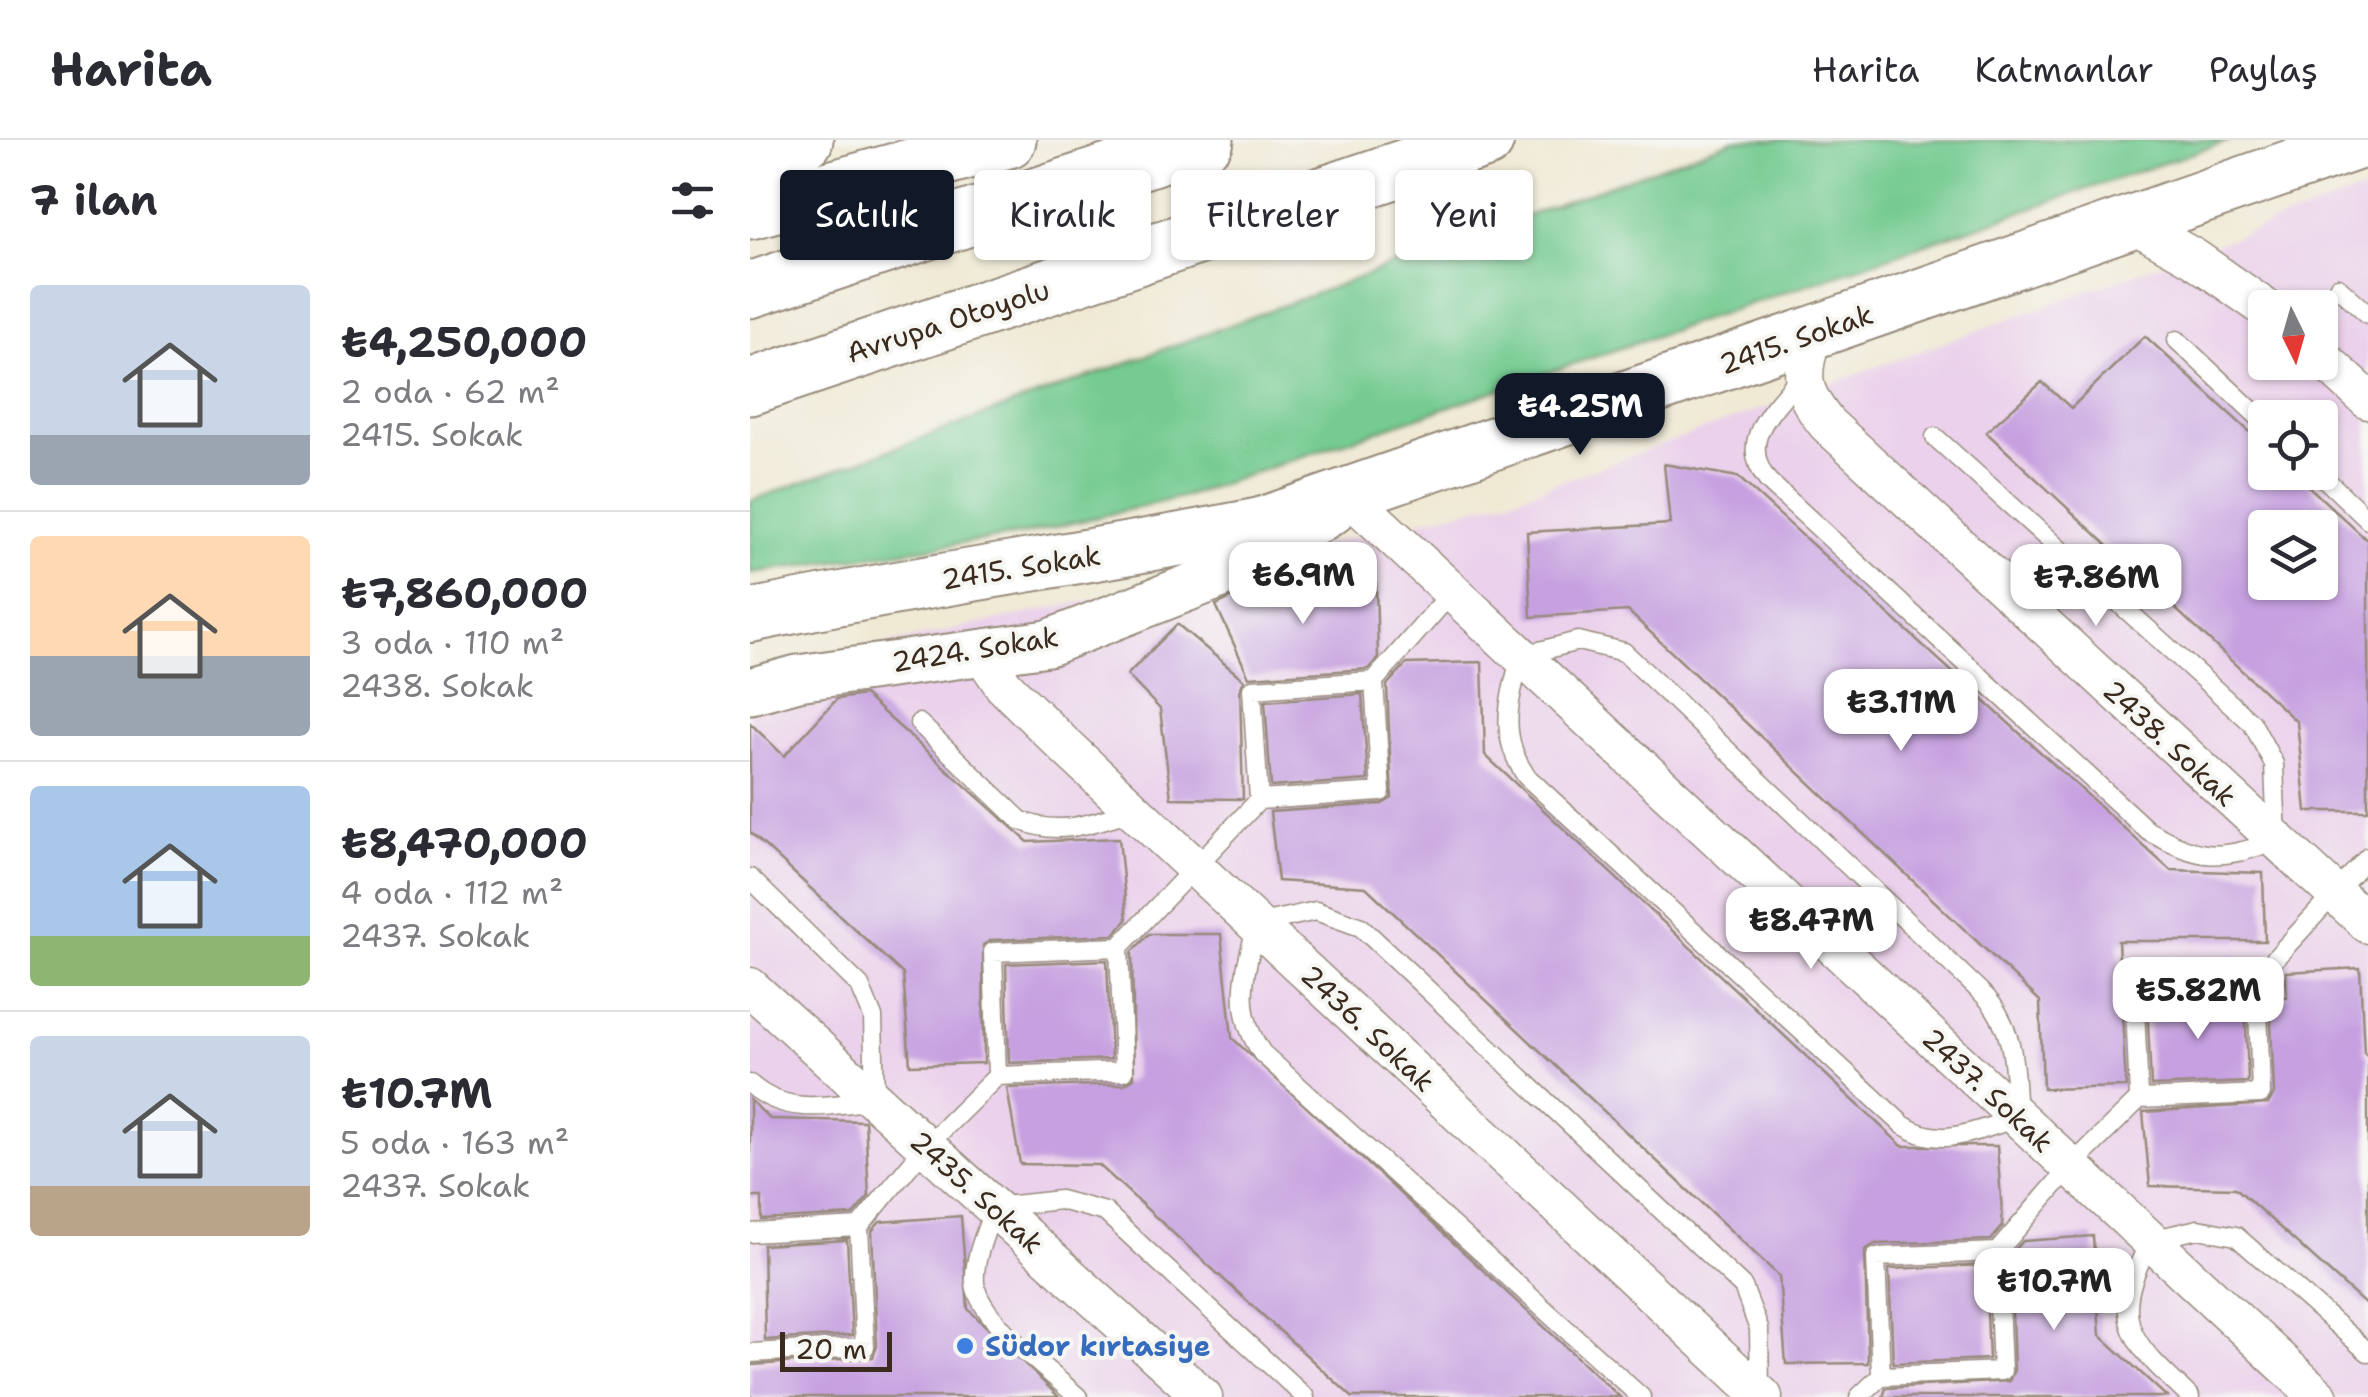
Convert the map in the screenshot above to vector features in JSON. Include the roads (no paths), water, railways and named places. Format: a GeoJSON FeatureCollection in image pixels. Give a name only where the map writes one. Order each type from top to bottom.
{"type":"FeatureCollection","features":[{"type":"Feature","properties":{"kind":"highway"},"geometry":{"type":"LineString","coordinates":[[750,161],[804,140]]}},
{"type":"Feature","properties":{"kind":"highway"},"geometry":{"type":"LineString","coordinates":[[750,211],[1008,140]]}},
{"type":"Feature","properties":{"kind":"highway"},"geometry":{"type":"LineString","coordinates":[[750,290],[1206,140]]}},
{"type":"Feature","properties":{"kind":"highway","name":"Avrupa Otoyolu"},"geometry":{"type":"LineString","coordinates":[[750,386],[1486,140]]}},
{"type":"Feature","properties":{"kind":"main road","name":"2415. Sokak"},"geometry":{"type":"LineString","coordinates":[[750,616],[886,587],[1143,548],[1261,524],[1808,351],[2132,223],[2368,140]]}},
{"type":"Feature","properties":{"kind":"street"},"geometry":{"type":"LineString","coordinates":[[2132,223],[2194,258],[2248,296]]}},
{"type":"Feature","properties":{"kind":"street","name":"2438. Sokak"},"geometry":{"type":"LineString","coordinates":[[1808,351],[1805,397],[1827,424],[2368,924]]}},
{"type":"Feature","properties":{"kind":"street"},"geometry":{"type":"LineString","coordinates":[[2338,372],[2368,400]]}},
{"type":"Feature","properties":{"kind":"street","name":"2437. Sokak"},"geometry":{"type":"LineString","coordinates":[[1349,496],[2319,1397]]}},
{"type":"Feature","properties":{"kind":"street","name":"2424. Sokak"},"geometry":{"type":"LineString","coordinates":[[750,691],[798,678],[1048,642],[1184,592],[1302,534],[1349,496]]}},
{"type":"Feature","properties":{"kind":"street","name":"2436. Sokak"},"geometry":{"type":"LineString","coordinates":[[981,652],[1004,686],[1758,1396]]}},
{"type":"Feature","properties":{"kind":"street","name":"2435. Sokak"},"geometry":{"type":"LineString","coordinates":[[750,987],[1203,1397]]}},
{"type":"Feature","properties":{"kind":"lane"},"geometry":{"type":"LineString","coordinates":[[2338,287],[2368,314]]}},
{"type":"Feature","properties":{"kind":"lane"},"geometry":{"type":"LineString","coordinates":[[2177,340],[2248,407]]}},
{"type":"Feature","properties":{"kind":"lane"},"geometry":{"type":"LineString","coordinates":[[1808,351],[1753,444],[1754,464],[1768,481],[2148,831],[2187,852],[2223,857],[2277,842],[2274,764],[2252,723],[1935,436]]}},
{"type":"Feature","properties":{"kind":"lane"},"geometry":{"type":"LineString","coordinates":[[2337,490],[2368,520]]}},
{"type":"Feature","properties":{"kind":"lane"},"geometry":{"type":"LineString","coordinates":[[750,1352],[865,1347],[859,1228],[926,1146],[997,1076],[1124,1071],[1119,947],[1193,864],[1259,800],[1381,792],[1374,681],[1452,592]]}},
{"type":"Feature","properties":{"kind":"lane"},"geometry":{"type":"LineString","coordinates":[[1578,641],[1624,652],[1999,1012],[2012,1046],[2017,1118],[1946,1140],[1924,1136],[1903,1125],[1526,776],[1515,760],[1506,725],[1522,656],[1578,641]]}},
{"type":"Feature","properties":{"kind":"lane"},"geometry":{"type":"LineString","coordinates":[[1259,800],[1252,688],[1374,681]]}},
{"type":"Feature","properties":{"kind":"lane"},"geometry":{"type":"LineString","coordinates":[[919,723],[1020,820],[1034,826],[1073,829],[1134,810]]}},
{"type":"Feature","properties":{"kind":"lane"},"geometry":{"type":"LineString","coordinates":[[1859,1397],[1881,1376],[2002,1371],[1997,1252],[2071,1166],[2139,1099],[2262,1094],[2257,978],[2332,891],[2368,857]]}},
{"type":"Feature","properties":{"kind":"lane"},"geometry":{"type":"LineString","coordinates":[[750,878],[860,986],[873,1016],[875,1100],[794,1107],[777,1102],[750,1084]]}},
{"type":"Feature","properties":{"kind":"lane"},"geometry":{"type":"LineString","coordinates":[[1641,1397],[1262,1053],[1252,1038],[1242,1000],[1257,924],[1301,911],[1331,912],[1362,928],[1743,1286],[1760,1329],[1758,1396]]}},
{"type":"Feature","properties":{"kind":"lane"},"geometry":{"type":"LineString","coordinates":[[997,1076],[993,952],[1119,947]]}},
{"type":"Feature","properties":{"kind":"lane"},"geometry":{"type":"LineString","coordinates":[[2139,1099],[2134,983],[2257,978]]}},
{"type":"Feature","properties":{"kind":"lane"},"geometry":{"type":"LineString","coordinates":[[1078,1397],[992,1317],[978,1297],[976,1266],[994,1207],[1060,1200],[1105,1212],[1306,1397]]}},
{"type":"Feature","properties":{"kind":"lane"},"geometry":{"type":"LineString","coordinates":[[750,1233],[859,1228]]}},
{"type":"Feature","properties":{"kind":"lane"},"geometry":{"type":"LineString","coordinates":[[2190,1397],[2142,1353],[2128,1318],[2130,1277],[2150,1240],[2198,1229],[2236,1236],[2368,1352]]}},
{"type":"Feature","properties":{"kind":"lane"},"geometry":{"type":"LineString","coordinates":[[1881,1376],[1876,1257],[1997,1252]]}},
{"type":"Feature","properties":{"kind":"place","name":"Südor kırtasiye"},"geometry":{"type":"Point","coordinates":[965,1346]}}]}
